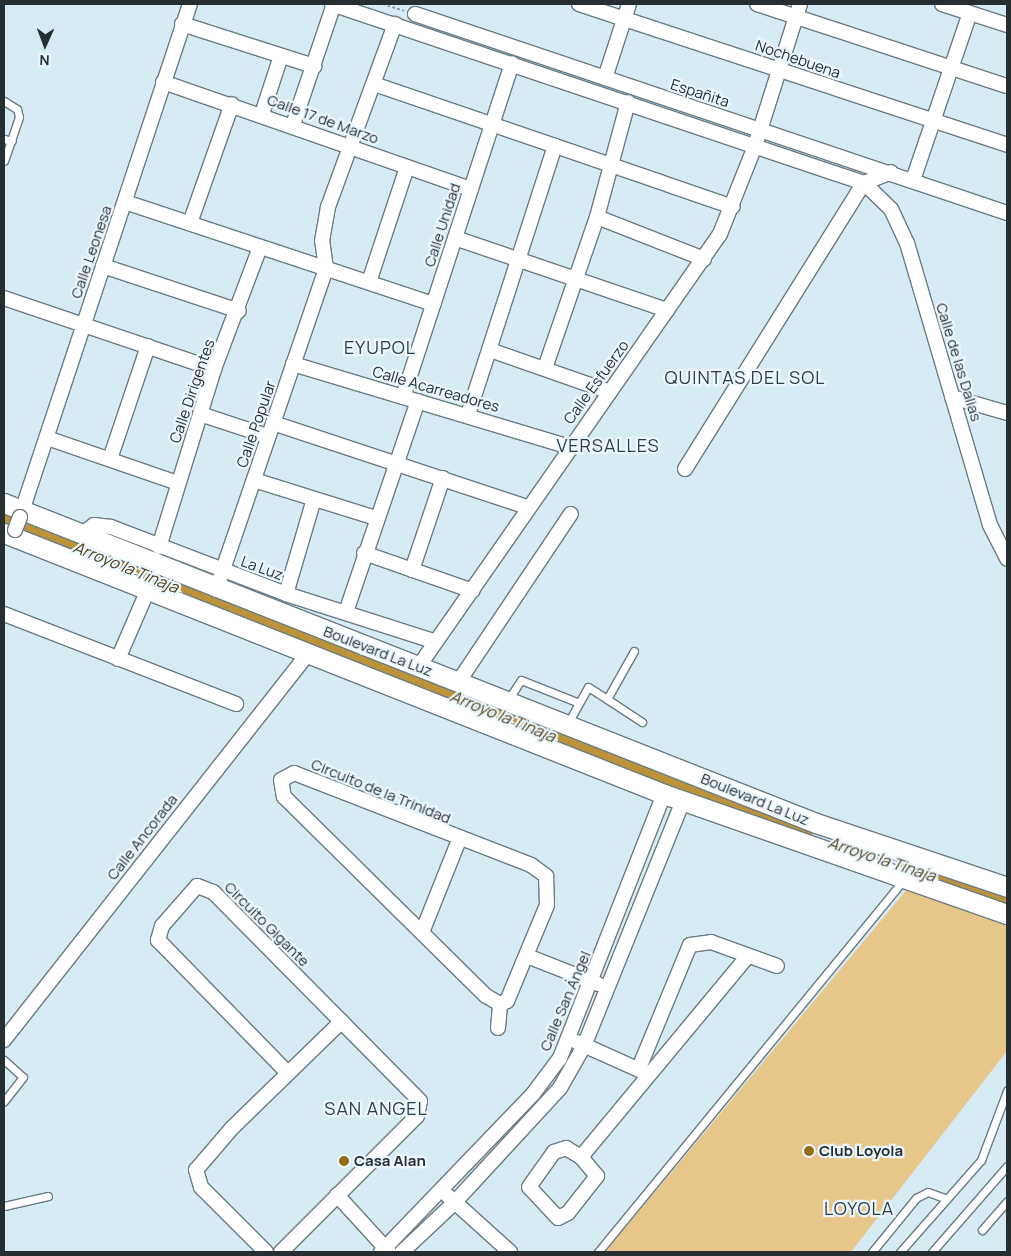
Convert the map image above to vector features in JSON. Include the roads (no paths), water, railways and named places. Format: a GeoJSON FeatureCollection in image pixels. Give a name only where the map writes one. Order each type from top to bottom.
{"type":"FeatureCollection","features":[{"type":"Feature","properties":{"kind":"main road","name":"Boulevard La Luz"},"geometry":{"type":"LineString","coordinates":[[4,503],[15,526],[148,592],[664,794],[904,880],[1007,914]]}},
{"type":"Feature","properties":{"kind":"main road","name":"Boulevard La Luz"},"geometry":{"type":"LineString","coordinates":[[15,526],[81,535],[216,590],[459,681],[816,823],[1007,887]]}},
{"type":"Feature","properties":{"kind":"street","name":"Calle Leonesa"},"geometry":{"type":"LineString","coordinates":[[15,526],[47,438],[190,4]]}},
{"type":"Feature","properties":{"kind":"street"},"geometry":{"type":"LineString","coordinates":[[294,125],[333,4],[864,183]]}},
{"type":"Feature","properties":{"kind":"street","name":"Nochebuena"},"geometry":{"type":"LineString","coordinates":[[579,4],[1007,145]]}},
{"type":"Feature","properties":{"kind":"street"},"geometry":{"type":"LineString","coordinates":[[605,78],[629,4]]}},
{"type":"Feature","properties":{"kind":"street"},"geometry":{"type":"LineString","coordinates":[[757,4],[798,10],[952,68],[1007,86]]}},
{"type":"Feature","properties":{"kind":"street"},"geometry":{"type":"LineString","coordinates":[[942,4],[1007,25]]}},
{"type":"Feature","properties":{"kind":"street"},"geometry":{"type":"LineString","coordinates":[[410,29],[416,9]]}},
{"type":"Feature","properties":{"kind":"street","name":"Españita"},"geometry":{"type":"LineString","coordinates":[[416,9],[605,78],[891,172],[1007,213]]}},
{"type":"Feature","properties":{"kind":"street","name":"Calle Esfuerzo"},"geometry":{"type":"LineString","coordinates":[[419,666],[473,591],[527,506],[704,259],[733,206],[755,146],[798,10]]}},
{"type":"Feature","properties":{"kind":"street"},"geometry":{"type":"LineString","coordinates":[[913,180],[970,13]]}},
{"type":"Feature","properties":{"kind":"street"},"geometry":{"type":"LineString","coordinates":[[182,24],[314,66]]}},
{"type":"Feature","properties":{"kind":"street"},"geometry":{"type":"LineString","coordinates":[[326,268],[322,240],[328,207],[395,24]]}},
{"type":"Feature","properties":{"kind":"street"},"geometry":{"type":"LineString","coordinates":[[262,114],[281,56]]}},
{"type":"Feature","properties":{"kind":"street","name":"Calle Unidad"},"geometry":{"type":"LineString","coordinates":[[403,396],[512,63]]}},
{"type":"Feature","properties":{"kind":"street","name":"Calle 17 de Marzo"},"geometry":{"type":"LineString","coordinates":[[163,82],[294,125],[471,189]]}},
{"type":"Feature","properties":{"kind":"street"},"geometry":{"type":"LineString","coordinates":[[374,84],[733,206]]}},
{"type":"Feature","properties":{"kind":"street"},"geometry":{"type":"LineString","coordinates":[[545,368],[597,218],[628,102]]}},
{"type":"Feature","properties":{"kind":"street"},"geometry":{"type":"LineString","coordinates":[[190,224],[232,104]]}},
{"type":"Feature","properties":{"kind":"street"},"geometry":{"type":"LineString","coordinates":[[468,415],[555,146]]}},
{"type":"Feature","properties":{"kind":"street"},"geometry":{"type":"LineString","coordinates":[[369,282],[407,167]]}},
{"type":"Feature","properties":{"kind":"street"},"geometry":{"type":"LineString","coordinates":[[685,468],[864,183],[891,172]]}},
{"type":"Feature","properties":{"kind":"street","name":"Calle de las Dalias"},"geometry":{"type":"LineString","coordinates":[[864,183],[891,209],[906,243],[990,525],[1007,559]]}},
{"type":"Feature","properties":{"kind":"street"},"geometry":{"type":"LineString","coordinates":[[125,202],[434,304]]}},
{"type":"Feature","properties":{"kind":"street"},"geometry":{"type":"LineString","coordinates":[[597,218],[704,259]]}},
{"type":"Feature","properties":{"kind":"street"},"geometry":{"type":"LineString","coordinates":[[455,238],[575,277],[667,310]]}},
{"type":"Feature","properties":{"kind":"street","name":"Calle Dirigentes"},"geometry":{"type":"LineString","coordinates":[[159,547],[214,369],[239,310],[260,247]]}},
{"type":"Feature","properties":{"kind":"street"},"geometry":{"type":"LineString","coordinates":[[104,266],[239,310]]}},
{"type":"Feature","properties":{"kind":"street","name":"Calle Popular"},"geometry":{"type":"LineString","coordinates":[[216,590],[326,268]]}},
{"type":"Feature","properties":{"kind":"street"},"geometry":{"type":"LineString","coordinates":[[4,298],[84,323],[214,369]]}},
{"type":"Feature","properties":{"kind":"street"},"geometry":{"type":"LineString","coordinates":[[110,459],[148,346]]}},
{"type":"Feature","properties":{"kind":"street"},"geometry":{"type":"LineString","coordinates":[[490,350],[610,392]]}},
{"type":"Feature","properties":{"kind":"street","name":"Calle Acarreadores"},"geometry":{"type":"LineString","coordinates":[[293,364],[468,415],[569,447]]}},
{"type":"Feature","properties":{"kind":"street"},"geometry":{"type":"LineString","coordinates":[[952,397],[1007,413]]}},
{"type":"Feature","properties":{"kind":"street"},"geometry":{"type":"LineString","coordinates":[[346,612],[364,553],[418,401]]}},
{"type":"Feature","properties":{"kind":"street"},"geometry":{"type":"LineString","coordinates":[[200,414],[270,429],[396,464],[527,506]]}},
{"type":"Feature","properties":{"kind":"street"},"geometry":{"type":"LineString","coordinates":[[47,438],[178,483]]}},
{"type":"Feature","properties":{"kind":"street"},"geometry":{"type":"LineString","coordinates":[[412,570],[442,478]]}},
{"type":"Feature","properties":{"kind":"street"},"geometry":{"type":"LineString","coordinates":[[254,480],[376,518]]}},
{"type":"Feature","properties":{"kind":"street"},"geometry":{"type":"LineString","coordinates":[[286,594],[314,499]]}},
{"type":"Feature","properties":{"kind":"street"},"geometry":{"type":"LineString","coordinates":[[459,681],[571,514]]}},
{"type":"Feature","properties":{"kind":"street","name":"La Luz"},"geometry":{"type":"LineString","coordinates":[[81,535],[94,525],[104,525],[222,572],[436,642]]}},
{"type":"Feature","properties":{"kind":"street"},"geometry":{"type":"LineString","coordinates":[[364,553],[473,591]]}},
{"type":"Feature","properties":{"kind":"street"},"geometry":{"type":"LineString","coordinates":[[118,659],[148,592]]}},
{"type":"Feature","properties":{"kind":"street"},"geometry":{"type":"LineString","coordinates":[[4,614],[236,704]]}},
{"type":"Feature","properties":{"kind":"street","name":"Calle Ancorada"},"geometry":{"type":"LineString","coordinates":[[4,1040],[307,655]]}},
{"type":"Feature","properties":{"kind":"street","name":"Circuito de la Trinidad"},"geometry":{"type":"LineString","coordinates":[[289,774],[302,775],[459,840],[531,865],[546,876],[547,904],[511,995],[500,1004],[486,996],[423,930],[284,797],[281,780],[289,774]]}},
{"type":"Feature","properties":{"kind":"street","name":"Calle San Ángel"},"geometry":{"type":"LineString","coordinates":[[385,1251],[533,1094],[570,1039],[664,794]]}},
{"type":"Feature","properties":{"kind":"street"},"geometry":{"type":"LineString","coordinates":[[402,1252],[454,1203],[545,1107],[584,1046],[683,801]]}},
{"type":"Feature","properties":{"kind":"street"},"geometry":{"type":"LineString","coordinates":[[423,930],[459,840]]}},
{"type":"Feature","properties":{"kind":"street","name":"Circuito Gigante"},"geometry":{"type":"LineString","coordinates":[[281,1252],[420,1109],[417,1094],[212,892],[204,887],[192,889],[162,926],[158,940],[162,948],[288,1072]]}},
{"type":"Feature","properties":{"kind":"street"},"geometry":{"type":"LineString","coordinates":[[638,1068],[690,945],[712,942],[777,966]]}},
{"type":"Feature","properties":{"kind":"street"},"geometry":{"type":"LineString","coordinates":[[527,956],[609,988]]}},
{"type":"Feature","properties":{"kind":"street"},"geometry":{"type":"LineString","coordinates":[[581,1157],[748,956]]}},
{"type":"Feature","properties":{"kind":"street"},"geometry":{"type":"LineString","coordinates":[[498,1028],[500,1004]]}},
{"type":"Feature","properties":{"kind":"street"},"geometry":{"type":"LineString","coordinates":[[266,1252],[201,1187],[196,1170],[288,1072],[342,1021]]}},
{"type":"Feature","properties":{"kind":"street"},"geometry":{"type":"LineString","coordinates":[[570,1039],[638,1068],[650,1076]]}},
{"type":"Feature","properties":{"kind":"street"},"geometry":{"type":"LineString","coordinates":[[560,1150],[571,1150],[581,1157],[596,1172],[596,1180],[568,1213],[552,1215],[529,1192],[530,1182],[560,1150]]}},
{"type":"Feature","properties":{"kind":"street"},"geometry":{"type":"LineString","coordinates":[[442,1190],[454,1203],[510,1252]]}},
{"type":"Feature","properties":{"kind":"street"},"geometry":{"type":"LineString","coordinates":[[337,1195],[385,1251]]}},
{"type":"Feature","properties":{"kind":"lane"},"geometry":{"type":"LineString","coordinates":[[4,102],[17,109],[19,117],[4,161]]}},
{"type":"Feature","properties":{"kind":"lane"},"geometry":{"type":"LineString","coordinates":[[4,138],[12,141]]}},
{"type":"Feature","properties":{"kind":"lane"},"geometry":{"type":"LineString","coordinates":[[607,699],[634,651]]}},
{"type":"Feature","properties":{"kind":"lane"},"geometry":{"type":"LineString","coordinates":[[508,701],[521,680],[579,703]]}},
{"type":"Feature","properties":{"kind":"lane"},"geometry":{"type":"LineString","coordinates":[[568,724],[588,687],[642,722]]}},
{"type":"Feature","properties":{"kind":"lane"},"geometry":{"type":"LineString","coordinates":[[598,1252],[904,880]]}},
{"type":"Feature","properties":{"kind":"lane"},"geometry":{"type":"LineString","coordinates":[[4,1060],[23,1078],[4,1101]]}},
{"type":"Feature","properties":{"kind":"lane"},"geometry":{"type":"LineString","coordinates":[[900,1252],[987,1150],[1007,1091]]}},
{"type":"Feature","properties":{"kind":"lane"},"geometry":{"type":"LineString","coordinates":[[932,1252],[1007,1166]]}},
{"type":"Feature","properties":{"kind":"lane"},"geometry":{"type":"LineString","coordinates":[[872,1252],[916,1198],[928,1192],[947,1199]]}},
{"type":"Feature","properties":{"kind":"lane"},"geometry":{"type":"LineString","coordinates":[[4,1206],[48,1196]]}},
{"type":"Feature","properties":{"kind":"lane"},"geometry":{"type":"LineString","coordinates":[[982,1230],[1007,1201]]}},
{"type":"Feature","properties":{"kind":"waterway","name":"Arroyo la Tinaja"},"geometry":{"type":"LineString","coordinates":[[4,519],[802,833]]}},
{"type":"Feature","properties":{"kind":"waterway","name":"Arroyo la Tinaja"},"geometry":{"type":"LineString","coordinates":[[905,869],[1007,900]]}},
{"type":"Feature","properties":{"kind":"place","name":"Club Loyola"},"geometry":{"type":"Point","coordinates":[809,1151]}},
{"type":"Feature","properties":{"kind":"place","name":"Casa Alan"},"geometry":{"type":"Point","coordinates":[344,1161]}},
{"type":"Feature","properties":{"kind":"district","name":"EYUPOL"},"geometry":{"type":"Point","coordinates":[380,347]}},
{"type":"Feature","properties":{"kind":"district","name":"QUINTAS DEL SOL"},"geometry":{"type":"Point","coordinates":[745,377]}},
{"type":"Feature","properties":{"kind":"district","name":"VERSALLES"},"geometry":{"type":"Point","coordinates":[608,445]}},
{"type":"Feature","properties":{"kind":"district","name":"SAN ANGEL"},"geometry":{"type":"Point","coordinates":[376,1108]}},
{"type":"Feature","properties":{"kind":"district","name":"LOYOLA"},"geometry":{"type":"Point","coordinates":[859,1208]}}]}
